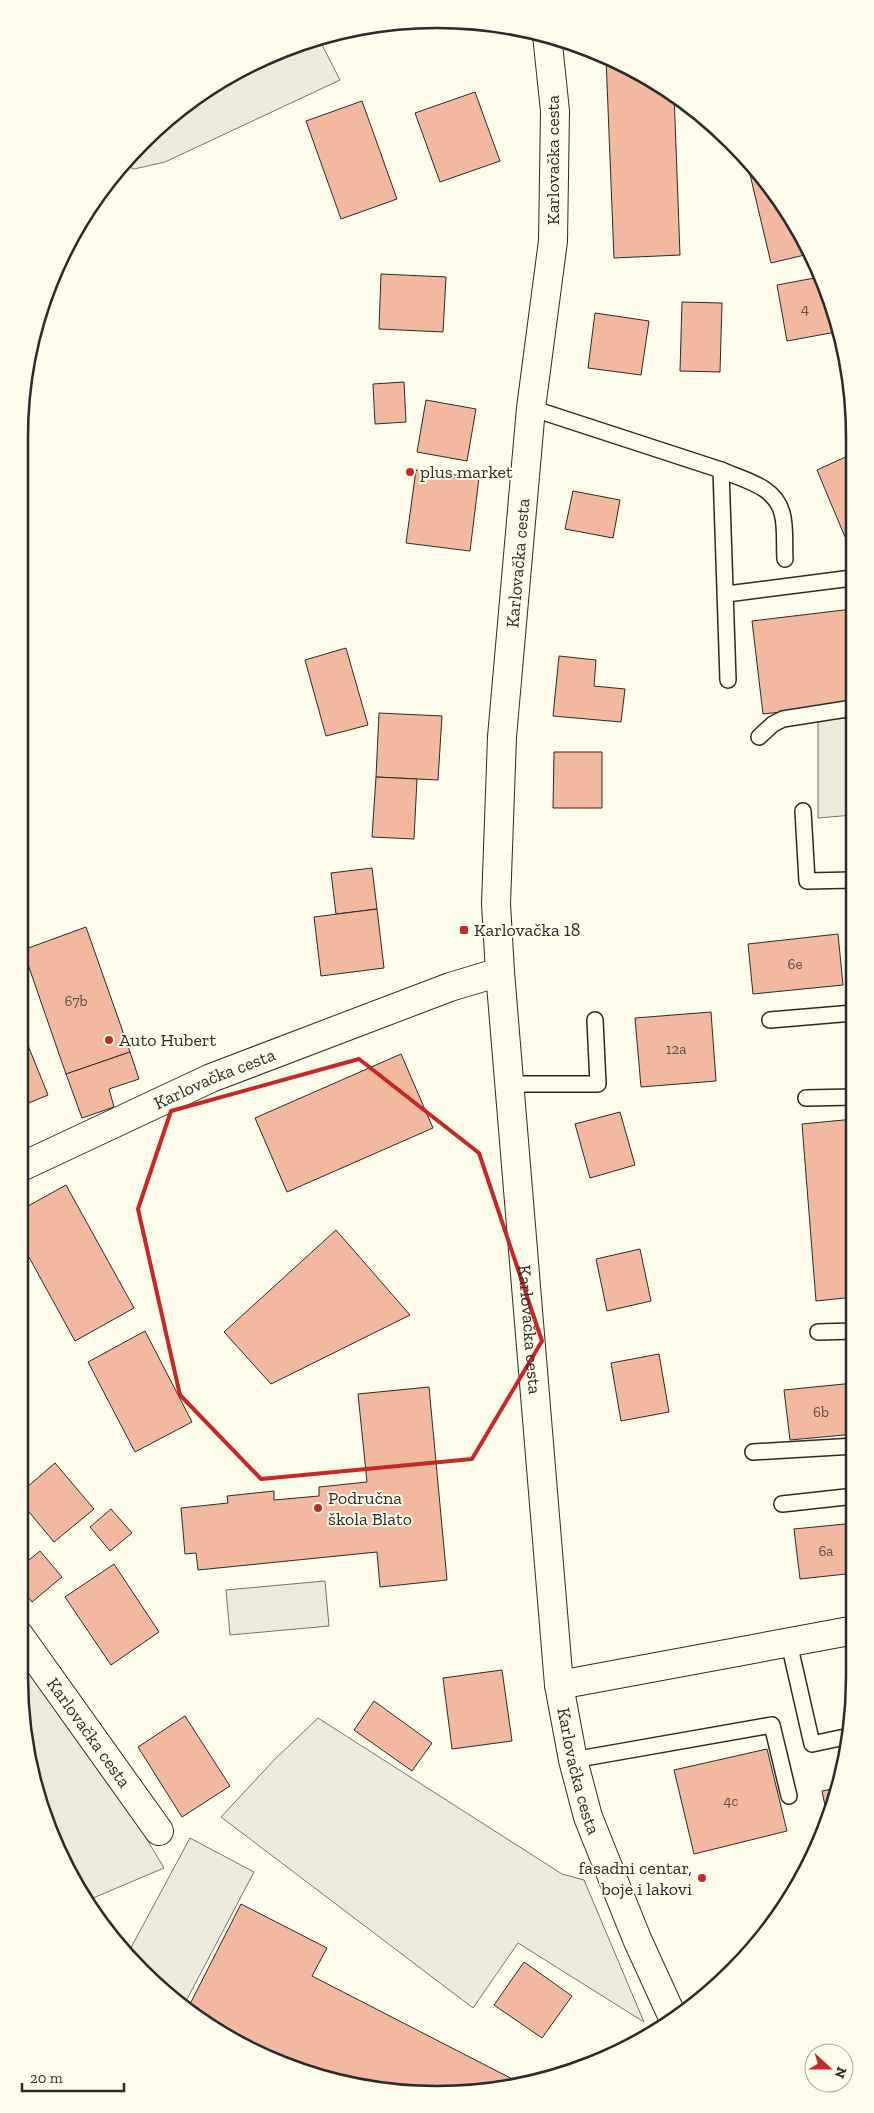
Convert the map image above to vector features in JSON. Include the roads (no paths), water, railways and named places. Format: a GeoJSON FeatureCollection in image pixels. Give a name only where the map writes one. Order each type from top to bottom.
{"type":"FeatureCollection","features":[{"type":"Feature","properties":{"kind":"street","name":"Karlovačka cesta"},"geometry":{"type":"LineString","coordinates":[[548,42],[555,111],[553,241],[532,408],[502,737],[496,904],[500,972],[559,1685],[573,1760],[588,1816],[637,1938],[670,2012]]}},
{"type":"Feature","properties":{"kind":"street","name":"Karlovačka cesta"},"geometry":{"type":"LineString","coordinates":[[28,1164],[218,1075],[450,987],[500,972]]}},
{"type":"Feature","properties":{"kind":"street","name":"Karlovačka cesta"},"geometry":{"type":"LineString","coordinates":[[559,1685],[846,1632]]}},
{"type":"Feature","properties":{"kind":"street","name":"Karlovačka cesta"},"geometry":{"type":"LineString","coordinates":[[28,1648],[159,1831]]}},
{"type":"Feature","properties":{"kind":"lane"},"geometry":{"type":"LineString","coordinates":[[532,408],[721,470],[760,486],[776,497],[783,513],[785,559]]}},
{"type":"Feature","properties":{"kind":"lane"},"geometry":{"type":"LineString","coordinates":[[721,470],[727,594],[728,680]]}},
{"type":"Feature","properties":{"kind":"lane"},"geometry":{"type":"LineString","coordinates":[[727,594],[846,579]]}},
{"type":"Feature","properties":{"kind":"lane"},"geometry":{"type":"LineString","coordinates":[[759,737],[783,719],[846,709]]}},
{"type":"Feature","properties":{"kind":"lane"},"geometry":{"type":"LineString","coordinates":[[803,812],[807,881],[846,880]]}},
{"type":"Feature","properties":{"kind":"lane"},"geometry":{"type":"LineString","coordinates":[[770,1020],[846,1014]]}},
{"type":"Feature","properties":{"kind":"lane"},"geometry":{"type":"LineString","coordinates":[[510,1084],[598,1084],[595,1020]]}},
{"type":"Feature","properties":{"kind":"lane"},"geometry":{"type":"LineString","coordinates":[[806,1098],[846,1097]]}},
{"type":"Feature","properties":{"kind":"lane"},"geometry":{"type":"LineString","coordinates":[[818,1332],[846,1331]]}},
{"type":"Feature","properties":{"kind":"lane"},"geometry":{"type":"LineString","coordinates":[[754,1452],[846,1447]]}},
{"type":"Feature","properties":{"kind":"lane"},"geometry":{"type":"LineString","coordinates":[[782,1504],[846,1497]]}},
{"type":"Feature","properties":{"kind":"lane"},"geometry":{"type":"LineString","coordinates":[[789,1643],[812,1744],[842,1738]]}},
{"type":"Feature","properties":{"kind":"lane"},"geometry":{"type":"LineString","coordinates":[[573,1760],[772,1725],[789,1796]]}},
{"type":"Feature","properties":{"kind":"place","name":"plus market"},"geometry":{"type":"Point","coordinates":[410,472]}},
{"type":"Feature","properties":{"kind":"place","name":"Karlovačka 18"},"geometry":{"type":"Point","coordinates":[464,930]}},
{"type":"Feature","properties":{"kind":"place","name":"Auto Hubert"},"geometry":{"type":"Point","coordinates":[109,1040]}},
{"type":"Feature","properties":{"kind":"place","name":"Područna škola Blato"},"geometry":{"type":"Point","coordinates":[318,1508]}},
{"type":"Feature","properties":{"kind":"place","name":"fasadni centar, boje i lakovi"},"geometry":{"type":"Point","coordinates":[702,1878]}}]}
